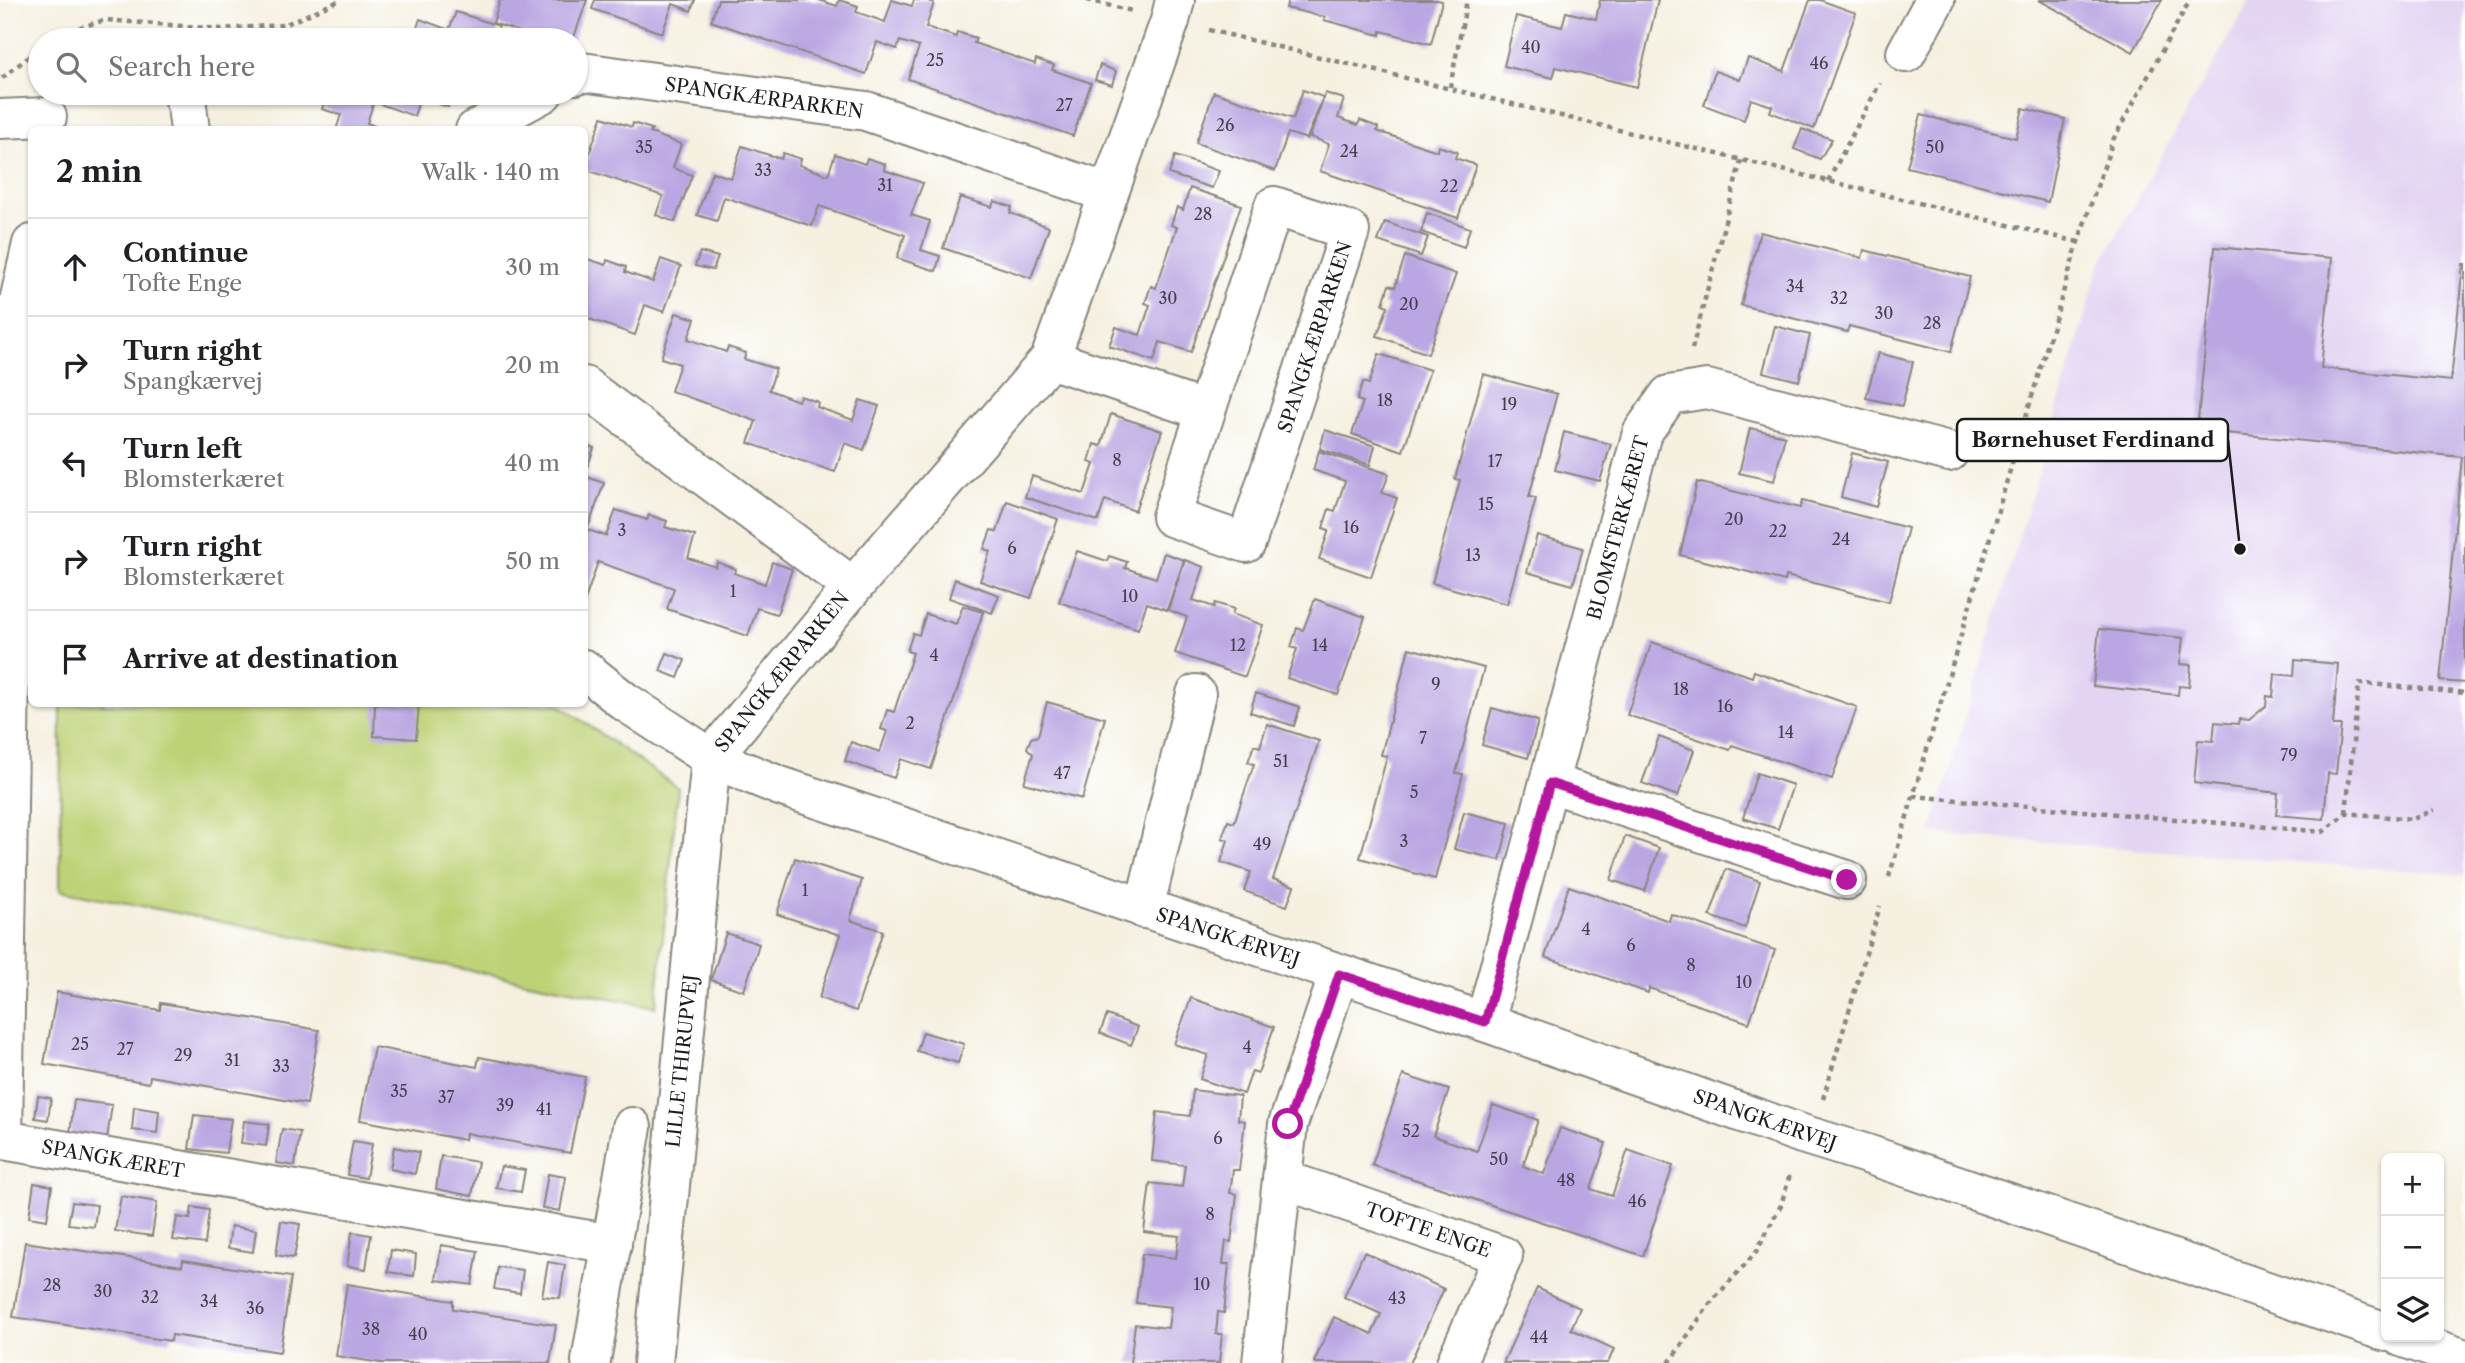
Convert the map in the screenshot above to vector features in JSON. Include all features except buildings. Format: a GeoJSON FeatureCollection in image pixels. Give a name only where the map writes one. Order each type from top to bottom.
{"type":"FeatureCollection","features":[{"type":"Feature","properties":{"kind":"street"},"geometry":{"type":"LineString","coordinates":[[1906,53],[1935,0]]}},
{"type":"Feature","properties":{"kind":"street","name":"SPANGKÆRPARKEN"},"geometry":{"type":"LineString","coordinates":[[711,758],[853,587],[1049,359],[1173,10]]}},
{"type":"Feature","properties":{"kind":"street","name":"SPANGKÆRPARKEN"},"geometry":{"type":"LineString","coordinates":[[588,73],[866,111],[1108,193]]}},
{"type":"Feature","properties":{"kind":"street"},"geometry":{"type":"LineString","coordinates":[[187,105],[190,126]]}},
{"type":"Feature","properties":{"kind":"street"},"geometry":{"type":"LineString","coordinates":[[482,126],[521,105]]}},
{"type":"Feature","properties":{"kind":"street"},"geometry":{"type":"LineString","coordinates":[[0,118],[50,113]]}},
{"type":"Feature","properties":{"kind":"street","name":"SPANGKÆRPARKEN"},"geometry":{"type":"LineString","coordinates":[[1274,206],[1350,231],[1246,543],[1171,517],[1206,411],[1274,206]]}},
{"type":"Feature","properties":{"kind":"street","name":"SPANGKÆRET"},"geometry":{"type":"LineString","coordinates":[[28,262],[18,306],[14,406],[3,1140],[612,1244]]}},
{"type":"Feature","properties":{"kind":"street"},"geometry":{"type":"LineString","coordinates":[[1049,359],[1206,411]]}},
{"type":"Feature","properties":{"kind":"street","name":"SPANGKÆRPARKEN"},"geometry":{"type":"LineString","coordinates":[[588,389],[853,587]]}},
{"type":"Feature","properties":{"kind":"street"},"geometry":{"type":"LineString","coordinates":[[1687,392],[1706,389],[1949,452]]}},
{"type":"Feature","properties":{"kind":"street","name":"BLOMSTERKÆRET"},"geometry":{"type":"LineString","coordinates":[[1485,1022],[1642,433],[1669,395],[1687,392]]}},
{"type":"Feature","properties":{"kind":"street","name":"SPANGKÆRVEJ"},"geometry":{"type":"LineString","coordinates":[[588,672],[624,701],[711,758],[779,786],[1485,1022],[2381,1330]]}},
{"type":"Feature","properties":{"kind":"street","name":"SPANGKÆRVEJ"},"geometry":{"type":"LineString","coordinates":[[1144,909],[1196,694]]}},
{"type":"Feature","properties":{"kind":"street","name":"LILLE THIRUPVEJ"},"geometry":{"type":"LineString","coordinates":[[653,1363],[711,758]]}},
{"type":"Feature","properties":{"kind":"street"},"geometry":{"type":"LineString","coordinates":[[1550,783],[1847,880]]}},
{"type":"Feature","properties":{"kind":"street"},"geometry":{"type":"LineString","coordinates":[[1262,1363],[1288,1124],[1339,974]]}},
{"type":"Feature","properties":{"kind":"street"},"geometry":{"type":"LineString","coordinates":[[591,1361],[632,1127]]}},
{"type":"Feature","properties":{"kind":"street","name":"TOFTE ENGE"},"geometry":{"type":"LineString","coordinates":[[1282,1179],[1503,1256],[1455,1363]]}},
{"type":"Feature","properties":{"kind":"street"},"geometry":{"type":"LineString","coordinates":[[2416,1342],[2465,1359]]}},
{"type":"Feature","properties":{"kind":"path"},"geometry":{"type":"LineString","coordinates":[[237,28],[284,25],[341,0]]}},
{"type":"Feature","properties":{"kind":"path"},"geometry":{"type":"LineString","coordinates":[[1087,0],[1173,10],[1450,87],[2078,242]]}},
{"type":"Feature","properties":{"kind":"path"},"geometry":{"type":"LineString","coordinates":[[1450,87],[1467,0]]}},
{"type":"Feature","properties":{"kind":"path"},"geometry":{"type":"LineString","coordinates":[[1886,888],[2078,242],[2113,140],[2190,0]]}},
{"type":"Feature","properties":{"kind":"path"},"geometry":{"type":"LineString","coordinates":[[78,28],[105,20],[208,28]]}},
{"type":"Feature","properties":{"kind":"path"},"geometry":{"type":"LineString","coordinates":[[1828,181],[1889,65],[1906,53]]}},
{"type":"Feature","properties":{"kind":"path"},"geometry":{"type":"LineString","coordinates":[[0,80],[28,56]]}},
{"type":"Feature","properties":{"kind":"path"},"geometry":{"type":"LineString","coordinates":[[1687,392],[1688,364],[1741,160]]}},
{"type":"Feature","properties":{"kind":"path"},"geometry":{"type":"LineString","coordinates":[[2346,813],[2359,684],[2465,694]]}},
{"type":"Feature","properties":{"kind":"path"},"geometry":{"type":"LineString","coordinates":[[1913,796],[2323,832],[2346,813],[2413,819],[2434,810]]}},
{"type":"Feature","properties":{"kind":"path"},"geometry":{"type":"LineString","coordinates":[[1669,1363],[1708,1306],[1756,1252],[1781,1205],[1807,1135],[1882,901]]}},
{"type":"Feature","properties":{"kind":"shaded area"},"geometry":{"type":"Polygon","coordinates":[[[2250,0],[2465,0],[2465,875],[1931,833],[2100,265],[2250,0]]]}},
{"type":"Feature","properties":{"kind":"green space"},"geometry":{"type":"Polygon","coordinates":[[[61,707],[562,707],[678,788],[656,1007],[60,890],[61,707]]]}},
{"type":"Feature","properties":{"kind":"place","name":"Børnehuset Ferdinand"},"geometry":{"type":"Point","coordinates":[2240,549]}},
{"type":"Feature","properties":{"kind":"route"},"geometry":{"type":"LineString","coordinates":[[1288,1124],[1339,974],[1485,1022],[1550,783],[1847,880]]}}]}
